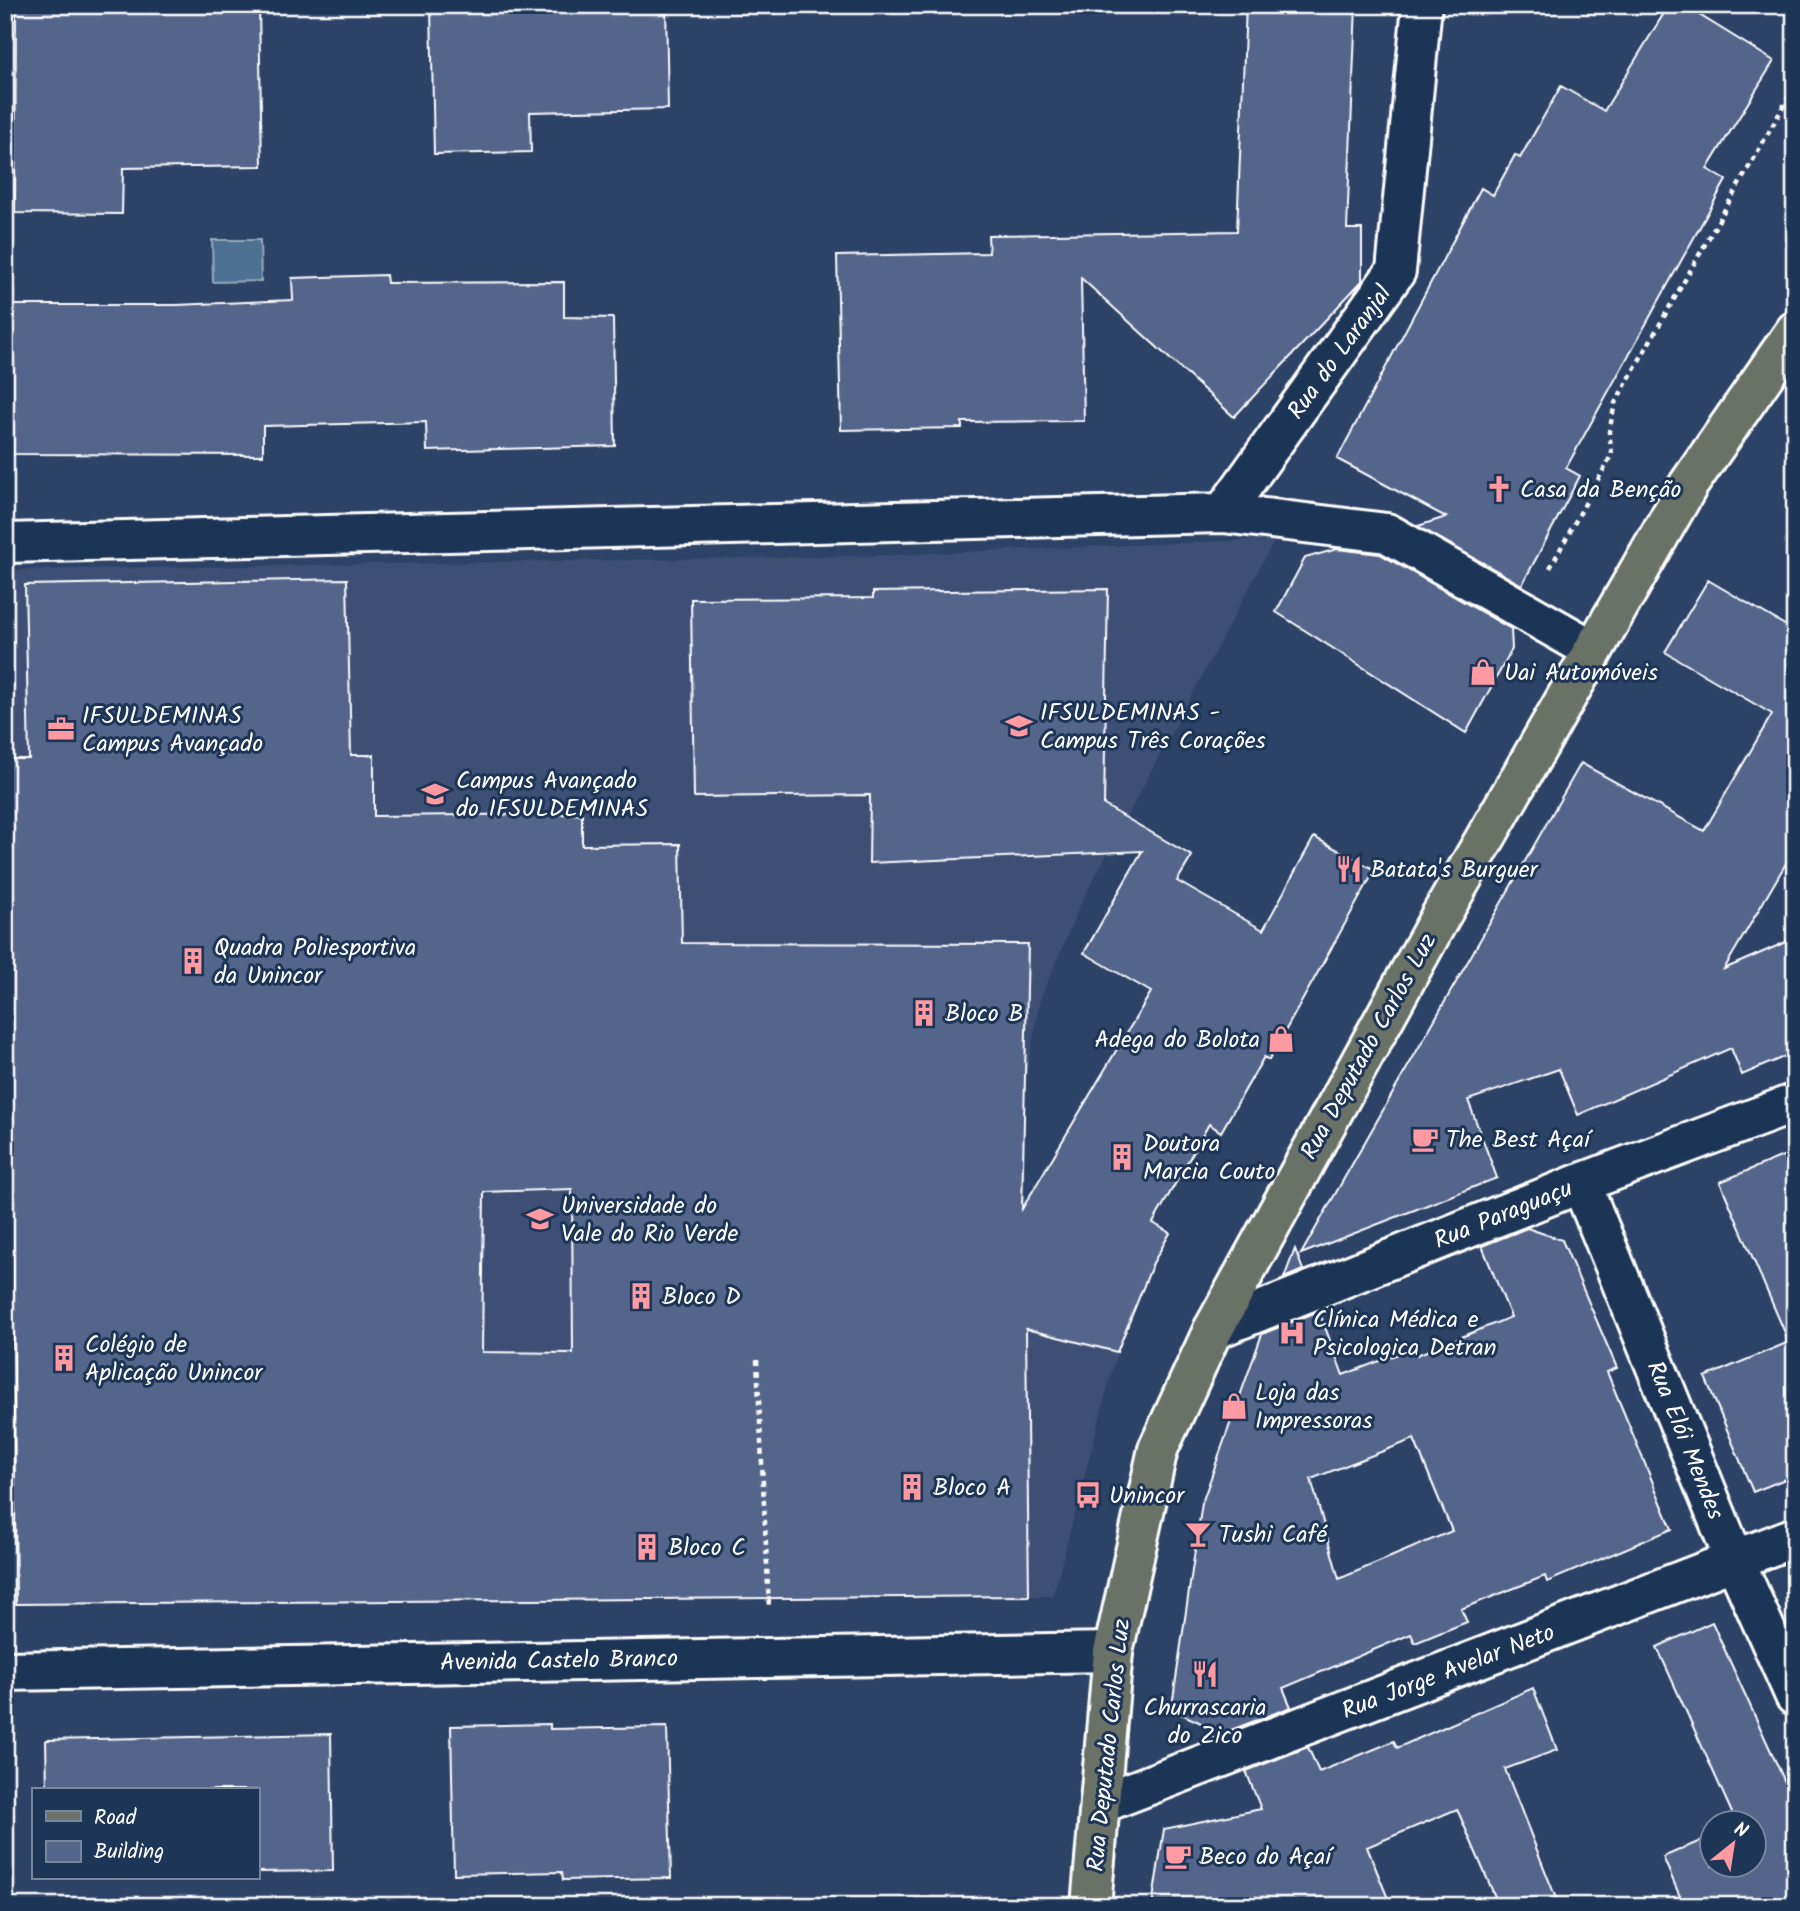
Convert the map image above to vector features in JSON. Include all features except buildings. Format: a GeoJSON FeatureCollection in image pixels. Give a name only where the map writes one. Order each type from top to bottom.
{"type":"FeatureCollection","features":[{"type":"Feature","properties":{"kind":"main road","name":"Rua Deputado Carlos Luz"},"geometry":{"type":"LineString","coordinates":[[1091,1906],[1113,1652],[1158,1449],[1213,1330],[1397,992],[1689,484],[1795,331]]}},
{"type":"Feature","properties":{"kind":"street","name":"Rua do Laranjal"},"geometry":{"type":"LineString","coordinates":[[1223,513],[1396,271],[1422,5]]}},
{"type":"Feature","properties":{"kind":"street"},"geometry":{"type":"LineString","coordinates":[[5,543],[1223,513],[1387,533],[1593,650]]}},
{"type":"Feature","properties":{"kind":"street","name":"Rua Paraguaçu"},"geometry":{"type":"LineString","coordinates":[[1213,1330],[1581,1182],[1795,1103]]}},
{"type":"Feature","properties":{"kind":"street","name":"Rua Elói Mendes"},"geometry":{"type":"LineString","coordinates":[[1581,1182],[1735,1561],[1795,1696]]}},
{"type":"Feature","properties":{"kind":"street","name":"Rua Jorge Avelar Neto"},"geometry":{"type":"LineString","coordinates":[[1100,1804],[1795,1537]]}},
{"type":"Feature","properties":{"kind":"street","name":"Avenida Castelo Branco"},"geometry":{"type":"LineString","coordinates":[[5,1671],[1113,1652]]}},
{"type":"Feature","properties":{"kind":"path"},"geometry":{"type":"LineString","coordinates":[[1526,611],[1612,454],[1609,432],[1615,403],[1795,86]]}},
{"type":"Feature","properties":{"kind":"path"},"geometry":{"type":"LineString","coordinates":[[757,1360],[772,1656]]}},
{"type":"Feature","properties":{"kind":"shaded area"},"geometry":{"type":"Polygon","coordinates":[[[212,240],[260,240],[261,281],[213,282],[212,240]]]}},
{"type":"Feature","properties":{"kind":"shaded area","name":"Universidade do Vale do Rio Verde"},"geometry":{"type":"Polygon","coordinates":[[[1275,539],[1081,903],[1040,1000],[1025,1083],[1025,1197],[1153,1263],[1117,1352],[1053,1596],[16,1604],[6,570],[866,556],[1275,539]]]}},
{"type":"Feature","properties":{"kind":"place","name":"Casa da Benção"},"geometry":{"type":"Point","coordinates":[1499,489]}},
{"type":"Feature","properties":{"kind":"place","name":"Uai Automóveis"},"geometry":{"type":"Point","coordinates":[1483,672]}},
{"type":"Feature","properties":{"kind":"place","name":"IFSULDEMINAS - Campus Três Corações"},"geometry":{"type":"Point","coordinates":[1019,726]}},
{"type":"Feature","properties":{"kind":"place","name":"IFSULDEMINAS Campus Avançado"},"geometry":{"type":"Point","coordinates":[61,729]}},
{"type":"Feature","properties":{"kind":"place","name":"Campus Avançado do IFSULDEMINAS"},"geometry":{"type":"Point","coordinates":[435,794]}},
{"type":"Feature","properties":{"kind":"place","name":"Batata's Burguer"},"geometry":{"type":"Point","coordinates":[1349,869]}},
{"type":"Feature","properties":{"kind":"place","name":"Quadra Poliesportiva da Unincor"},"geometry":{"type":"Point","coordinates":[193,961]}},
{"type":"Feature","properties":{"kind":"place","name":"Bloco B"},"geometry":{"type":"Point","coordinates":[924,1013]}},
{"type":"Feature","properties":{"kind":"place","name":"Adega do Bolota"},"geometry":{"type":"Point","coordinates":[1281,1039]}},
{"type":"Feature","properties":{"kind":"place","name":"The Best Açaí"},"geometry":{"type":"Point","coordinates":[1425,1139]}},
{"type":"Feature","properties":{"kind":"place","name":"Doutora Marcia Couto"},"geometry":{"type":"Point","coordinates":[1122,1157]}},
{"type":"Feature","properties":{"kind":"place","name":"Universidade do Vale do Rio Verde"},"geometry":{"type":"Point","coordinates":[540,1219]}},
{"type":"Feature","properties":{"kind":"place","name":"Bloco D"},"geometry":{"type":"Point","coordinates":[641,1296]}},
{"type":"Feature","properties":{"kind":"place","name":"Clínica Médica e Psicologica Detran"},"geometry":{"type":"Point","coordinates":[1292,1333]}},
{"type":"Feature","properties":{"kind":"place","name":"Colégio de Aplicação Unincor"},"geometry":{"type":"Point","coordinates":[64,1358]}},
{"type":"Feature","properties":{"kind":"place","name":"Loja das Impressoras"},"geometry":{"type":"Point","coordinates":[1234,1406]}},
{"type":"Feature","properties":{"kind":"place","name":"Bloco A"},"geometry":{"type":"Point","coordinates":[912,1487]}},
{"type":"Feature","properties":{"kind":"place","name":"Unincor"},"geometry":{"type":"Point","coordinates":[1088,1495]}},
{"type":"Feature","properties":{"kind":"place","name":"Tushi Café"},"geometry":{"type":"Point","coordinates":[1198,1534]}},
{"type":"Feature","properties":{"kind":"place","name":"Bloco C"},"geometry":{"type":"Point","coordinates":[647,1547]}},
{"type":"Feature","properties":{"kind":"place","name":"Churrascaria do Zico"},"geometry":{"type":"Point","coordinates":[1205,1674]}},
{"type":"Feature","properties":{"kind":"place","name":"Beco do Açaí"},"geometry":{"type":"Point","coordinates":[1178,1856]}}]}
